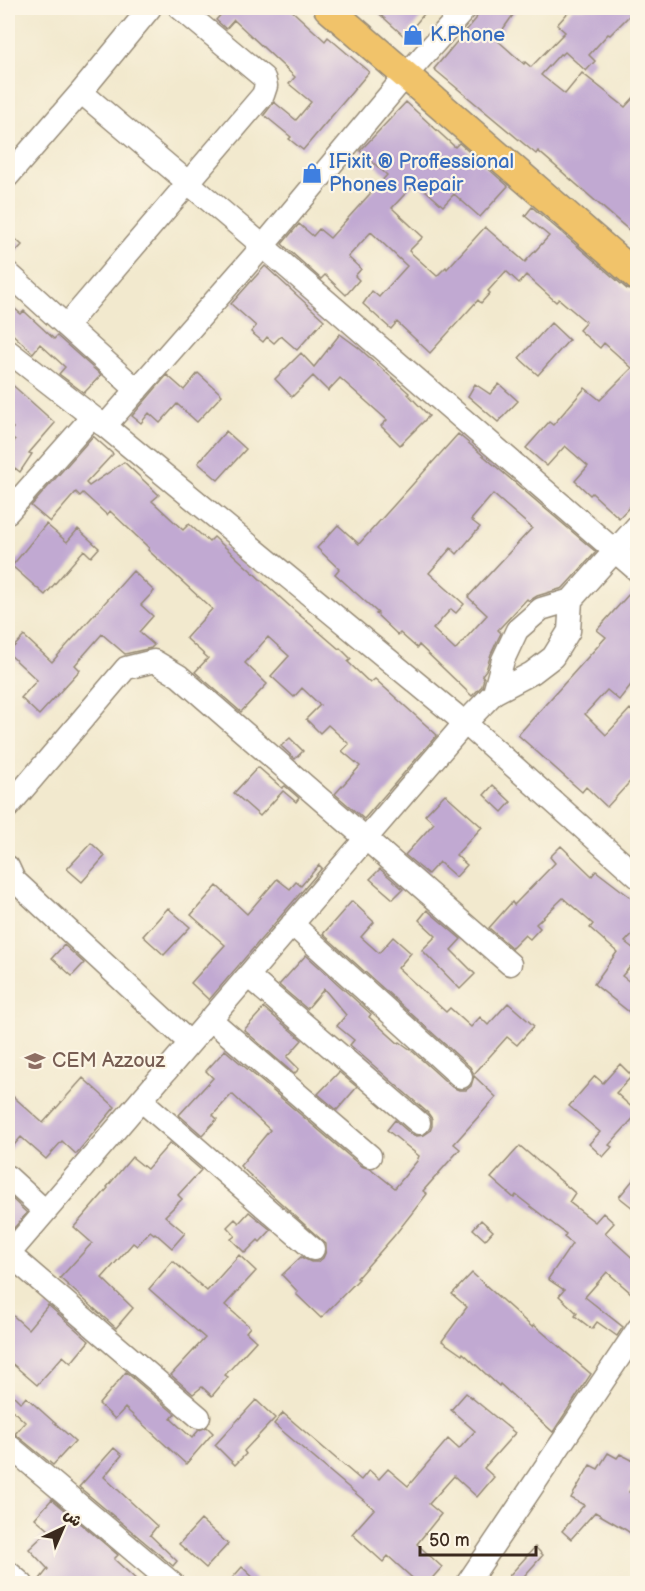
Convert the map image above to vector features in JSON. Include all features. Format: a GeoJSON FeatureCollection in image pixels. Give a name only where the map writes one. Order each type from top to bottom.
{"type":"FeatureCollection","features":[{"type":"Feature","properties":{"kind":"main road"},"geometry":{"type":"LineString","coordinates":[[328,8],[638,277]]}},
{"type":"Feature","properties":{"kind":"street"},"geometry":{"type":"LineString","coordinates":[[8,176],[150,8]]}},
{"type":"Feature","properties":{"kind":"street"},"geometry":{"type":"LineString","coordinates":[[66,326],[263,95],[266,86],[264,78],[180,8]]}},
{"type":"Feature","properties":{"kind":"street"},"geometry":{"type":"LineString","coordinates":[[8,512],[99,421],[137,390],[466,8]]}},
{"type":"Feature","properties":{"kind":"street"},"geometry":{"type":"LineString","coordinates":[[81,92],[638,571]]}},
{"type":"Feature","properties":{"kind":"street"},"geometry":{"type":"LineString","coordinates":[[8,273],[137,390]]}},
{"type":"Feature","properties":{"kind":"street"},"geometry":{"type":"LineString","coordinates":[[8,351],[99,421],[465,723],[638,877]]}},
{"type":"Feature","properties":{"kind":"street"},"geometry":{"type":"LineString","coordinates":[[494,693],[503,660],[517,630],[542,609],[571,600],[638,525]]}},
{"type":"Feature","properties":{"kind":"street"},"geometry":{"type":"LineString","coordinates":[[199,1418],[8,1254],[465,723],[494,693],[532,673],[553,657],[569,631],[571,600]]}},
{"type":"Feature","properties":{"kind":"street"},"geometry":{"type":"LineString","coordinates":[[8,807],[126,668],[154,661],[179,676],[510,964]]}},
{"type":"Feature","properties":{"kind":"street"},"geometry":{"type":"LineString","coordinates":[[8,867],[14,880],[190,1043]]}},
{"type":"Feature","properties":{"kind":"street"},"geometry":{"type":"LineString","coordinates":[[292,924],[461,1077]]}},
{"type":"Feature","properties":{"kind":"street"},"geometry":{"type":"LineString","coordinates":[[248,976],[419,1123]]}},
{"type":"Feature","properties":{"kind":"street"},"geometry":{"type":"LineString","coordinates":[[210,1019],[370,1156]]}},
{"type":"Feature","properties":{"kind":"street"},"geometry":{"type":"LineString","coordinates":[[141,1100],[313,1249]]}},
{"type":"Feature","properties":{"kind":"street"},"geometry":{"type":"LineString","coordinates":[[8,1177],[45,1211]]}},
{"type":"Feature","properties":{"kind":"street"},"geometry":{"type":"LineString","coordinates":[[467,1584],[638,1329]]}},
{"type":"Feature","properties":{"kind":"street"},"geometry":{"type":"LineString","coordinates":[[8,1445],[173,1584]]}},
{"type":"Feature","properties":{"kind":"street"},"geometry":{"type":"LineString","coordinates":[[8,1572],[22,1584]]}},
{"type":"Feature","properties":{"kind":"building"},"geometry":{"type":"Polygon","coordinates":[[[220,8],[289,8],[325,41],[328,37],[369,72],[303,150],[264,115],[274,102],[296,120],[311,102],[289,84],[295,77],[234,20],[226,29],[216,20],[224,11],[220,8]]]}},
{"type":"Feature","properties":{"kind":"building"},"geometry":{"type":"Polygon","coordinates":[[[373,8],[429,8],[405,37],[373,8]]]}},
{"type":"Feature","properties":{"kind":"building"},"geometry":{"type":"Polygon","coordinates":[[[479,8],[518,8],[496,39],[524,64],[525,62],[531,67],[565,32],[557,25],[572,8],[637,8],[589,55],[595,61],[586,71],[565,52],[560,54],[541,75],[565,94],[582,73],[625,107],[638,93],[638,238],[538,151],[536,154],[434,69],[476,19],[479,8]]]}},
{"type":"Feature","properties":{"kind":"building"},"geometry":{"type":"Polygon","coordinates":[[[406,102],[455,147],[459,143],[508,186],[480,217],[454,194],[443,206],[416,182],[392,208],[423,237],[409,251],[437,276],[446,267],[447,269],[485,227],[525,262],[549,236],[525,216],[532,207],[627,289],[638,293],[638,498],[619,518],[575,481],[588,466],[565,446],[547,466],[526,448],[549,422],[553,425],[585,388],[600,400],[632,368],[604,343],[600,348],[579,330],[586,322],[559,299],[556,302],[526,275],[519,283],[506,271],[488,291],[490,293],[481,303],[478,300],[430,353],[397,322],[391,329],[363,304],[372,291],[379,297],[407,266],[371,232],[348,257],[361,269],[355,276],[359,280],[346,295],[325,275],[321,279],[282,244],[299,224],[313,236],[319,229],[330,238],[387,175],[360,151],[406,102]]]}},
{"type":"Feature","properties":{"kind":"building"},"geometry":{"type":"Polygon","coordinates":[[[8,232],[22,245],[8,260],[8,232]]]}},
{"type":"Feature","properties":{"kind":"building"},"geometry":{"type":"Polygon","coordinates":[[[265,266],[324,320],[297,350],[281,336],[274,343],[267,337],[263,342],[251,332],[256,326],[231,304],[265,266]]]}},
{"type":"Feature","properties":{"kind":"building"},"geometry":{"type":"Polygon","coordinates":[[[8,303],[21,314],[24,311],[54,339],[57,336],[101,375],[84,393],[59,374],[65,367],[40,344],[33,353],[8,330],[8,303]]]}},
{"type":"Feature","properties":{"kind":"building"},"geometry":{"type":"Polygon","coordinates":[[[551,323],[569,340],[538,375],[519,358],[551,323]]]}},
{"type":"Feature","properties":{"kind":"building"},"geometry":{"type":"Polygon","coordinates":[[[340,334],[409,393],[429,416],[400,445],[381,426],[387,420],[340,378],[328,391],[313,376],[292,397],[275,379],[301,353],[314,367],[340,334]]]}},
{"type":"Feature","properties":{"kind":"building"},"geometry":{"type":"Polygon","coordinates":[[[198,373],[222,395],[197,422],[177,404],[160,423],[149,413],[141,423],[132,416],[167,375],[184,390],[198,373]]]}},
{"type":"Feature","properties":{"kind":"building"},"geometry":{"type":"Polygon","coordinates":[[[8,381],[55,423],[29,453],[32,454],[20,472],[15,468],[8,477],[8,451],[15,440],[8,434],[13,428],[8,422],[8,381]]]}},
{"type":"Feature","properties":{"kind":"building"},"geometry":{"type":"Polygon","coordinates":[[[475,384],[490,394],[499,384],[518,401],[498,422],[468,396],[475,384]]]}},
{"type":"Feature","properties":{"kind":"building"},"geometry":{"type":"Polygon","coordinates":[[[226,431],[246,449],[218,480],[198,463],[226,431]]]}},
{"type":"Feature","properties":{"kind":"building"},"geometry":{"type":"Polygon","coordinates":[[[458,434],[596,552],[563,588],[537,596],[529,601],[527,599],[498,630],[501,633],[482,675],[484,678],[482,686],[472,696],[419,645],[417,648],[400,633],[398,635],[376,614],[378,613],[335,574],[339,569],[317,548],[338,525],[359,544],[458,434]],[[493,494],[471,520],[480,527],[457,554],[451,548],[429,573],[464,604],[456,613],[451,609],[433,629],[455,650],[487,615],[468,597],[532,528],[493,494]]]}},
{"type":"Feature","properties":{"kind":"building"},"geometry":{"type":"Polygon","coordinates":[[[93,436],[113,454],[86,483],[89,486],[124,462],[159,495],[152,501],[183,530],[189,524],[209,542],[214,537],[295,611],[340,648],[351,659],[348,662],[370,683],[375,679],[437,735],[364,819],[335,794],[360,766],[342,751],[349,744],[328,725],[320,733],[306,719],[320,705],[302,688],[294,697],[271,676],[289,656],[268,637],[245,663],[267,684],[241,712],[195,672],[208,658],[186,638],[212,609],[110,511],[107,515],[83,493],[80,496],[76,492],[50,522],[31,506],[93,436]]]}},
{"type":"Feature","properties":{"kind":"building"},"geometry":{"type":"Polygon","coordinates":[[[46,524],[67,542],[78,529],[99,548],[91,557],[84,550],[45,595],[12,566],[46,524]]]}},
{"type":"Feature","properties":{"kind":"building"},"geometry":{"type":"Polygon","coordinates":[[[133,571],[154,591],[141,605],[153,616],[139,632],[154,645],[151,648],[125,654],[102,634],[75,665],[80,670],[39,715],[21,698],[37,680],[8,653],[24,636],[52,662],[133,571]]]}},
{"type":"Feature","properties":{"kind":"building"},"geometry":{"type":"Polygon","coordinates":[[[638,584],[638,676],[619,700],[607,690],[585,714],[606,735],[630,709],[638,716],[638,773],[607,807],[586,787],[582,792],[518,735],[606,637],[597,630],[638,584]]]}},
{"type":"Feature","properties":{"kind":"building"},"geometry":{"type":"Polygon","coordinates":[[[290,738],[303,751],[295,759],[281,746],[290,738]]]}},
{"type":"Feature","properties":{"kind":"building"},"geometry":{"type":"Polygon","coordinates":[[[258,767],[282,788],[285,786],[299,798],[296,802],[283,791],[260,816],[234,793],[258,767]]]}},
{"type":"Feature","properties":{"kind":"building"},"geometry":{"type":"Polygon","coordinates":[[[493,785],[511,802],[502,812],[484,795],[493,785]]]}},
{"type":"Feature","properties":{"kind":"building"},"geometry":{"type":"Polygon","coordinates":[[[445,794],[482,827],[456,855],[467,865],[456,877],[439,862],[428,874],[405,855],[434,823],[425,815],[445,794]]]}},
{"type":"Feature","properties":{"kind":"building"},"geometry":{"type":"Polygon","coordinates":[[[91,843],[105,856],[82,882],[67,869],[91,843]]]}},
{"type":"Feature","properties":{"kind":"building"},"geometry":{"type":"Polygon","coordinates":[[[561,846],[592,876],[596,871],[638,903],[638,928],[625,942],[638,952],[638,958],[622,976],[638,988],[638,1019],[594,984],[617,952],[590,928],[593,924],[563,898],[536,924],[540,928],[530,939],[525,935],[512,948],[489,928],[512,902],[514,905],[555,863],[550,857],[561,846]]]}},
{"type":"Feature","properties":{"kind":"building"},"geometry":{"type":"Polygon","coordinates":[[[319,865],[322,868],[209,1000],[191,983],[225,945],[191,915],[217,886],[247,914],[277,879],[290,889],[296,882],[301,886],[319,865]]]}},
{"type":"Feature","properties":{"kind":"building"},"geometry":{"type":"Polygon","coordinates":[[[380,869],[403,889],[393,899],[370,879],[380,869]]]}},
{"type":"Feature","properties":{"kind":"building"},"geometry":{"type":"Polygon","coordinates":[[[352,901],[374,922],[361,937],[379,953],[393,937],[411,953],[398,968],[446,1012],[450,1008],[471,1027],[480,1017],[488,1025],[508,1003],[534,1026],[517,1045],[507,1037],[474,1074],[470,1067],[323,934],[352,901]]]}},
{"type":"Feature","properties":{"kind":"building"},"geometry":{"type":"Polygon","coordinates":[[[168,908],[190,927],[164,955],[143,936],[168,908]]]}},
{"type":"Feature","properties":{"kind":"building"},"geometry":{"type":"Polygon","coordinates":[[[427,910],[461,939],[451,950],[475,974],[460,989],[422,950],[436,936],[419,920],[427,910]]]}},
{"type":"Feature","properties":{"kind":"building"},"geometry":{"type":"Polygon","coordinates":[[[64,945],[84,963],[72,976],[52,958],[64,945]]]}},
{"type":"Feature","properties":{"kind":"building"},"geometry":{"type":"Polygon","coordinates":[[[306,955],[371,1014],[369,1017],[398,1043],[400,1042],[411,1050],[452,1087],[466,1090],[471,1086],[474,1076],[496,1097],[454,1144],[460,1149],[423,1191],[427,1194],[394,1236],[357,1278],[359,1279],[321,1318],[296,1294],[298,1292],[282,1275],[301,1257],[311,1262],[318,1262],[323,1258],[326,1244],[240,1166],[270,1130],[232,1094],[213,1115],[217,1119],[202,1135],[179,1115],[213,1078],[206,1071],[225,1050],[361,1166],[371,1169],[395,1188],[417,1161],[419,1156],[387,1130],[395,1120],[411,1134],[424,1135],[430,1131],[432,1126],[432,1119],[428,1113],[350,1045],[354,1040],[337,1026],[346,1015],[324,989],[307,1009],[279,985],[306,955]]]}},
{"type":"Feature","properties":{"kind":"building"},"geometry":{"type":"Polygon","coordinates":[[[264,1008],[302,1040],[287,1057],[299,1069],[294,1074],[244,1030],[264,1008]]]}},
{"type":"Feature","properties":{"kind":"building"},"geometry":{"type":"Polygon","coordinates":[[[620,1064],[632,1076],[616,1093],[638,1113],[609,1145],[612,1147],[603,1157],[589,1144],[600,1132],[569,1106],[595,1076],[603,1083],[620,1064]]]}},
{"type":"Feature","properties":{"kind":"building"},"geometry":{"type":"Polygon","coordinates":[[[339,1072],[357,1087],[337,1110],[318,1094],[339,1072]]]}},
{"type":"Feature","properties":{"kind":"building"},"geometry":{"type":"Polygon","coordinates":[[[83,1078],[115,1107],[76,1154],[62,1141],[46,1159],[21,1137],[8,1152],[8,1092],[43,1123],[83,1078]]]}},
{"type":"Feature","properties":{"kind":"building"},"geometry":{"type":"Polygon","coordinates":[[[170,1143],[201,1170],[178,1195],[182,1199],[165,1216],[185,1233],[172,1248],[150,1231],[137,1246],[133,1243],[102,1278],[133,1308],[116,1328],[60,1278],[92,1243],[74,1227],[132,1157],[147,1169],[170,1143]]]}},
{"type":"Feature","properties":{"kind":"building"},"geometry":{"type":"Polygon","coordinates":[[[520,1146],[575,1193],[569,1202],[595,1222],[603,1213],[614,1223],[605,1233],[638,1263],[638,1299],[607,1272],[585,1297],[623,1327],[617,1336],[597,1322],[592,1329],[575,1316],[577,1313],[559,1296],[564,1290],[548,1279],[572,1244],[564,1237],[566,1234],[516,1195],[514,1198],[491,1178],[520,1146]]]}},
{"type":"Feature","properties":{"kind":"building"},"geometry":{"type":"Polygon","coordinates":[[[638,1174],[638,1212],[619,1197],[638,1174]]]}},
{"type":"Feature","properties":{"kind":"building"},"geometry":{"type":"Polygon","coordinates":[[[8,1195],[27,1213],[8,1235],[8,1195]]]}},
{"type":"Feature","properties":{"kind":"building"},"geometry":{"type":"Polygon","coordinates":[[[249,1212],[271,1230],[245,1253],[231,1239],[235,1236],[227,1227],[235,1219],[239,1223],[249,1212]]]}},
{"type":"Feature","properties":{"kind":"building"},"geometry":{"type":"Polygon","coordinates":[[[481,1220],[493,1231],[485,1240],[473,1229],[481,1220]]]}},
{"type":"Feature","properties":{"kind":"building"},"geometry":{"type":"Polygon","coordinates":[[[239,1255],[256,1271],[225,1305],[250,1327],[246,1332],[256,1341],[225,1375],[228,1377],[212,1396],[202,1387],[193,1394],[171,1375],[205,1338],[149,1289],[173,1261],[207,1291],[239,1255]]]}},
{"type":"Feature","properties":{"kind":"building"},"geometry":{"type":"Polygon","coordinates":[[[472,1273],[532,1327],[534,1325],[591,1374],[553,1432],[463,1353],[462,1355],[442,1341],[467,1307],[452,1294],[472,1273]]]}},
{"type":"Feature","properties":{"kind":"building"},"geometry":{"type":"Polygon","coordinates":[[[48,1305],[89,1341],[71,1363],[63,1356],[37,1385],[8,1360],[8,1311],[28,1329],[48,1305]]]}},
{"type":"Feature","properties":{"kind":"building"},"geometry":{"type":"Polygon","coordinates":[[[126,1372],[175,1414],[171,1419],[192,1438],[199,1430],[207,1427],[213,1433],[186,1464],[125,1408],[115,1419],[99,1404],[126,1372]]]}},
{"type":"Feature","properties":{"kind":"building"},"geometry":{"type":"Polygon","coordinates":[[[8,1390],[21,1403],[26,1397],[75,1441],[53,1465],[15,1434],[25,1422],[8,1406],[8,1390]]]}},
{"type":"Feature","properties":{"kind":"building"},"geometry":{"type":"Polygon","coordinates":[[[466,1393],[515,1433],[484,1468],[494,1477],[477,1497],[454,1476],[429,1504],[441,1514],[417,1544],[442,1567],[427,1584],[419,1584],[388,1556],[383,1562],[352,1534],[374,1509],[274,1424],[283,1413],[361,1480],[369,1470],[379,1479],[388,1469],[408,1486],[448,1439],[459,1449],[475,1431],[451,1410],[466,1393]]]}},
{"type":"Feature","properties":{"kind":"building"},"geometry":{"type":"Polygon","coordinates":[[[256,1400],[275,1418],[244,1451],[246,1454],[235,1465],[215,1445],[256,1400]]]}},
{"type":"Feature","properties":{"kind":"building"},"geometry":{"type":"Polygon","coordinates":[[[114,1448],[122,1455],[104,1477],[157,1526],[150,1535],[177,1561],[173,1566],[79,1487],[114,1448]]]}},
{"type":"Feature","properties":{"kind":"building"},"geometry":{"type":"Polygon","coordinates":[[[608,1453],[617,1458],[620,1454],[638,1463],[638,1477],[629,1492],[638,1498],[638,1539],[595,1512],[571,1539],[562,1531],[584,1505],[571,1498],[590,1465],[598,1469],[608,1453]]]}},
{"type":"Feature","properties":{"kind":"building"},"geometry":{"type":"Polygon","coordinates":[[[52,1499],[118,1555],[114,1559],[140,1583],[145,1578],[151,1584],[36,1584],[48,1569],[29,1549],[49,1530],[35,1518],[52,1499]]]}},
{"type":"Feature","properties":{"kind":"building"},"geometry":{"type":"Polygon","coordinates":[[[201,1520],[228,1544],[206,1568],[179,1544],[201,1520]]]}},
{"type":"Feature","properties":{"kind":"building"},"geometry":{"type":"Polygon","coordinates":[[[535,1547],[543,1555],[517,1584],[509,1576],[535,1547]]]}},
{"type":"Feature","properties":{"kind":"building"},"geometry":{"type":"Polygon","coordinates":[[[242,1567],[260,1584],[227,1584],[242,1567]]]}},
{"type":"Feature","properties":{"kind":"place","name":"K.Phone"},"geometry":{"type":"Point","coordinates":[413,35]}},
{"type":"Feature","properties":{"kind":"place","name":"IFixit ® Proffessional Phones Repair"},"geometry":{"type":"Point","coordinates":[312,173]}},
{"type":"Feature","properties":{"kind":"place","name":"CEM Azzouz"},"geometry":{"type":"Point","coordinates":[35,1061]}}]}
